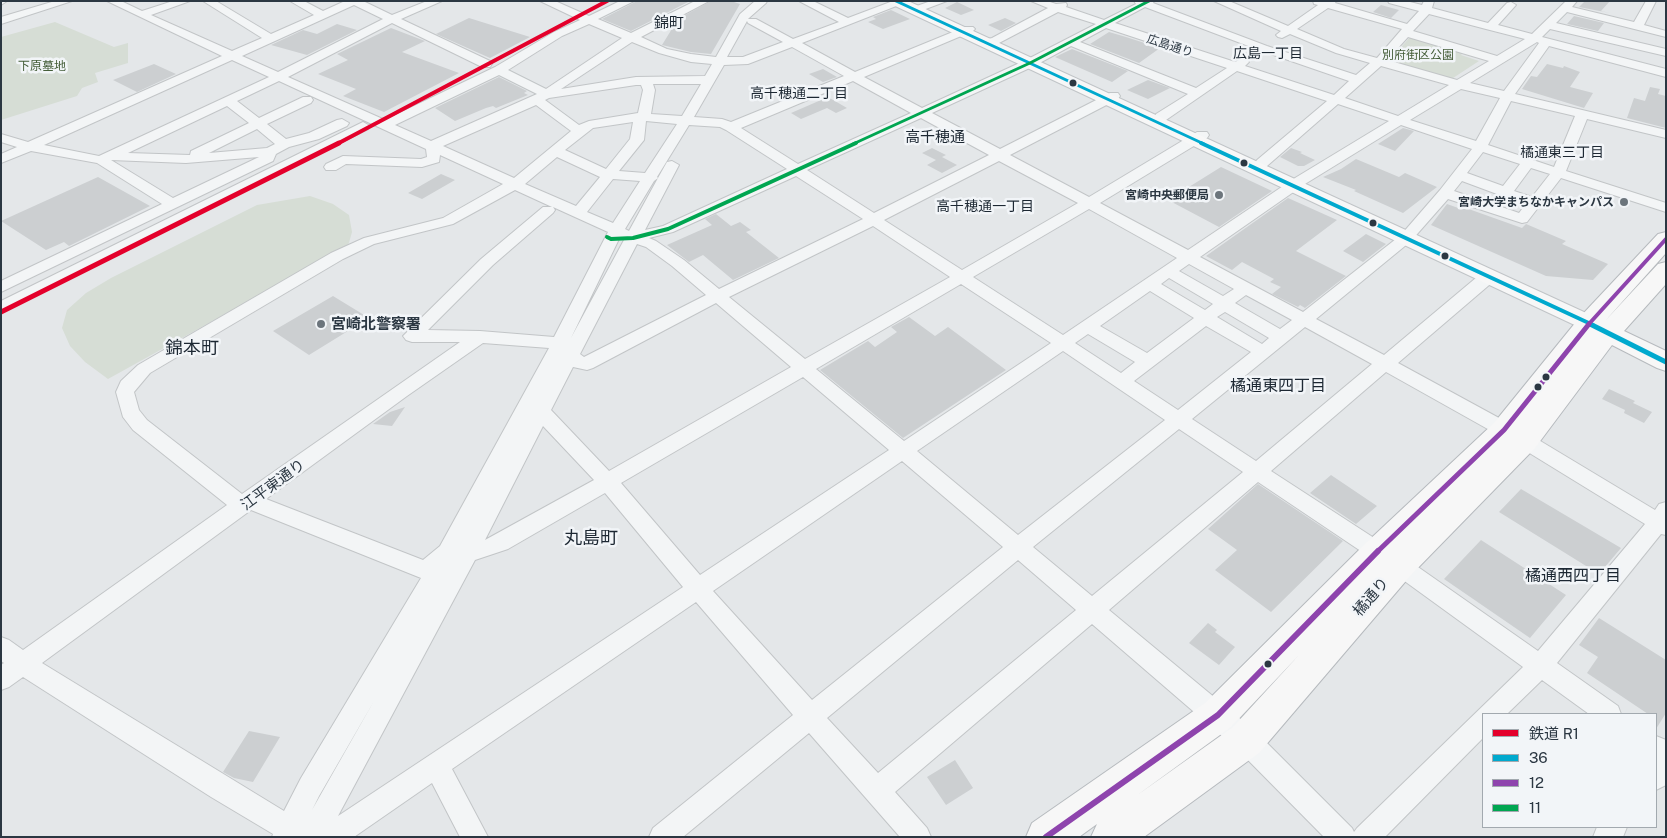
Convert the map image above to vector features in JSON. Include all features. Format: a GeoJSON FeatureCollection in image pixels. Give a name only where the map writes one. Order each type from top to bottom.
{"type":"FeatureCollection","features":[{"type":"Feature","properties":{"kind":"highway"},"geometry":{"type":"LineString","coordinates":[[1602,324],[1666,239]]}},
{"type":"Feature","properties":{"kind":"highway"},"geometry":{"type":"LineString","coordinates":[[1602,324],[1666,269]]}},
{"type":"Feature","properties":{"kind":"highway"},"geometry":{"type":"LineString","coordinates":[[1602,324],[1666,350]]}},
{"type":"Feature","properties":{"kind":"highway"},"geometry":{"type":"LineString","coordinates":[[1602,324],[1666,362]]}},
{"type":"Feature","properties":{"kind":"highway","name":"橘通り"},"geometry":{"type":"LineString","coordinates":[[1046,837],[1218,715],[1389,558],[1515,435],[1602,324]]}},
{"type":"Feature","properties":{"kind":"highway","name":"橘通り"},"geometry":{"type":"LineString","coordinates":[[1112,837],[1246,740],[1389,558]]}},
{"type":"Feature","properties":{"kind":"main road"},"geometry":{"type":"LineString","coordinates":[[908,4],[1602,324]]}},
{"type":"Feature","properties":{"kind":"main road"},"geometry":{"type":"LineString","coordinates":[[1111,98],[1161,117],[1198,138],[1262,163],[1297,183]]}},
{"type":"Feature","properties":{"kind":"main road"},"geometry":{"type":"LineString","coordinates":[[1409,235],[1489,276],[1602,324]]}},
{"type":"Feature","properties":{"kind":"street"},"geometry":{"type":"LineString","coordinates":[[1,21],[67,1]]}},
{"type":"Feature","properties":{"kind":"street"},"geometry":{"type":"LineString","coordinates":[[97,1],[374,124],[508,187],[578,213],[621,236],[668,228],[1033,62],[1144,2],[1263,48],[1358,80]]}},
{"type":"Feature","properties":{"kind":"street"},"geometry":{"type":"LineString","coordinates":[[112,1],[142,14],[226,58]]}},
{"type":"Feature","properties":{"kind":"street"},"geometry":{"type":"LineString","coordinates":[[142,14],[185,1]]}},
{"type":"Feature","properties":{"kind":"street"},"geometry":{"type":"LineString","coordinates":[[208,1],[270,38]]}},
{"type":"Feature","properties":{"kind":"street"},"geometry":{"type":"LineString","coordinates":[[295,1],[323,15]]}},
{"type":"Feature","properties":{"kind":"street"},"geometry":{"type":"LineString","coordinates":[[1,159],[354,1],[486,64]]}},
{"type":"Feature","properties":{"kind":"street"},"geometry":{"type":"LineString","coordinates":[[104,158],[272,80],[392,20],[437,1]]}},
{"type":"Feature","properties":{"kind":"street"},"geometry":{"type":"LineString","coordinates":[[545,1],[583,14],[632,38],[675,55],[724,61],[744,61],[848,22],[908,4],[942,1]]}},
{"type":"Feature","properties":{"kind":"street"},"geometry":{"type":"LineString","coordinates":[[1,308],[374,124],[583,14],[629,1]]}},
{"type":"Feature","properties":{"kind":"street"},"geometry":{"type":"LineString","coordinates":[[331,167],[343,160],[422,163],[432,152],[542,97],[632,38],[704,1]]}},
{"type":"Feature","properties":{"kind":"street"},"geometry":{"type":"LineString","coordinates":[[621,236],[724,61],[744,16],[762,1]]}},
{"type":"Feature","properties":{"kind":"street"},"geometry":{"type":"LineString","coordinates":[[458,552],[565,350],[651,178],[691,120],[710,80],[752,21],[766,7],[776,1]]}},
{"type":"Feature","properties":{"kind":"street"},"geometry":{"type":"LineString","coordinates":[[804,1],[848,22]]}},
{"type":"Feature","properties":{"kind":"street"},"geometry":{"type":"LineString","coordinates":[[1036,1],[1105,24]]}},
{"type":"Feature","properties":{"kind":"street"},"geometry":{"type":"LineString","coordinates":[[990,42],[1070,1]]}},
{"type":"Feature","properties":{"kind":"street"},"geometry":{"type":"LineString","coordinates":[[1219,1],[1340,51],[1457,84],[1666,134]]}},
{"type":"Feature","properties":{"kind":"street"},"geometry":{"type":"LineString","coordinates":[[1393,1],[1428,6],[1490,27],[1666,73]]}},
{"type":"Feature","properties":{"kind":"street"},"geometry":{"type":"LineString","coordinates":[[1637,27],[1651,1]]}},
{"type":"Feature","properties":{"kind":"street"},"geometry":{"type":"LineString","coordinates":[[1161,117],[1289,30],[1325,2],[1497,60]]}},
{"type":"Feature","properties":{"kind":"street"},"geometry":{"type":"LineString","coordinates":[[662,837],[1017,548],[1409,235],[1445,193],[1480,147],[1548,25],[1568,5],[1637,27],[1666,34]]}},
{"type":"Feature","properties":{"kind":"street"},"geometry":{"type":"LineString","coordinates":[[1262,163],[1379,62],[1428,6]]}},
{"type":"Feature","properties":{"kind":"street"},"geometry":{"type":"LineString","coordinates":[[1490,27],[1511,6]]}},
{"type":"Feature","properties":{"kind":"street"},"geometry":{"type":"LineString","coordinates":[[374,124],[499,70],[558,34],[583,14]]}},
{"type":"Feature","properties":{"kind":"street"},"geometry":{"type":"LineString","coordinates":[[752,21],[1515,435],[1663,520],[1541,665],[1491,713]]}},
{"type":"Feature","properties":{"kind":"street","name":"広島通り"},"geometry":{"type":"LineString","coordinates":[[1105,24],[1335,100]]}},
{"type":"Feature","properties":{"kind":"street"},"geometry":{"type":"LineString","coordinates":[[1548,25],[1666,53]]}},
{"type":"Feature","properties":{"kind":"street"},"geometry":{"type":"LineString","coordinates":[[731,127],[965,30]]}},
{"type":"Feature","properties":{"kind":"street"},"geometry":{"type":"LineString","coordinates":[[330,837],[1297,183],[1497,60],[1540,40]]}},
{"type":"Feature","properties":{"kind":"street"},"geometry":{"type":"LineString","coordinates":[[1070,42],[1197,93]]}},
{"type":"Feature","properties":{"kind":"street"},"geometry":{"type":"LineString","coordinates":[[499,70],[542,97],[579,131]]}},
{"type":"Feature","properties":{"kind":"street"},"geometry":{"type":"LineString","coordinates":[[272,80],[307,100],[349,120],[374,124],[432,152]]}},
{"type":"Feature","properties":{"kind":"street"},"geometry":{"type":"LineString","coordinates":[[542,97],[646,81],[710,80]]}},
{"type":"Feature","properties":{"kind":"street"},"geometry":{"type":"LineString","coordinates":[[578,213],[637,140],[649,90],[646,81]]}},
{"type":"Feature","properties":{"kind":"street"},"geometry":{"type":"LineString","coordinates":[[548,210],[487,262],[412,336],[480,337],[565,350],[579,363],[588,364],[717,296],[873,220],[1111,98]]}},
{"type":"Feature","properties":{"kind":"street"},"geometry":{"type":"LineString","coordinates":[[227,100],[284,144]]}},
{"type":"Feature","properties":{"kind":"street"},"geometry":{"type":"LineString","coordinates":[[186,159],[307,100]]}},
{"type":"Feature","properties":{"kind":"street"},"geometry":{"type":"LineString","coordinates":[[1335,100],[1666,208]]}},
{"type":"Feature","properties":{"kind":"street"},"geometry":{"type":"LineString","coordinates":[[1445,193],[1522,219],[1558,173],[1582,114]]}},
{"type":"Feature","properties":{"kind":"street"},"geometry":{"type":"LineString","coordinates":[[1198,138],[1089,203],[961,277],[607,482],[501,543],[483,550],[458,552],[426,571],[247,504],[140,425],[130,412],[126,402],[125,392],[127,386],[144,369],[337,256],[369,241],[448,221],[477,206],[526,177],[579,131],[597,123],[642,117],[722,124],[731,127],[796,170],[873,220],[961,277],[1063,343],[1389,558],[1608,713]]}},
{"type":"Feature","properties":{"kind":"street"},"geometry":{"type":"LineString","coordinates":[[1,138],[52,151],[104,158],[186,159],[270,152],[284,144],[314,136],[349,120]]}},
{"type":"Feature","properties":{"kind":"street"},"geometry":{"type":"LineString","coordinates":[[1,172],[52,151]]}},
{"type":"Feature","properties":{"kind":"street"},"geometry":{"type":"LineString","coordinates":[[556,151],[576,162],[610,174],[651,178]]}},
{"type":"Feature","properties":{"kind":"street"},"geometry":{"type":"LineString","coordinates":[[1,287],[268,158],[270,152]]}},
{"type":"Feature","properties":{"kind":"street"},"geometry":{"type":"LineString","coordinates":[[104,158],[174,204]]}},
{"type":"Feature","properties":{"kind":"street"},"geometry":{"type":"LineString","coordinates":[[1493,209],[1528,162]]}},
{"type":"Feature","properties":{"kind":"street"},"geometry":{"type":"LineString","coordinates":[[1459,175],[1534,203]]}},
{"type":"Feature","properties":{"kind":"street"},"geometry":{"type":"LineString","coordinates":[[508,187],[548,210],[621,236],[652,244],[678,262],[1218,715],[1246,740],[1343,837]]}},
{"type":"Feature","properties":{"kind":"street"},"geometry":{"type":"LineString","coordinates":[[1168,271],[1282,338]]}},
{"type":"Feature","properties":{"kind":"street"},"geometry":{"type":"LineString","coordinates":[[877,791],[1489,276]]}},
{"type":"Feature","properties":{"kind":"street"},"geometry":{"type":"LineString","coordinates":[[1149,284],[1263,352]]}},
{"type":"Feature","properties":{"kind":"street"},"geometry":{"type":"LineString","coordinates":[[1121,382],[1204,317],[1245,288]]}},
{"type":"Feature","properties":{"kind":"street"},"geometry":{"type":"LineString","coordinates":[[1088,326],[1147,361]]}},
{"type":"Feature","properties":{"kind":"street","name":"江平東通り"},"geometry":{"type":"LineString","coordinates":[[1,679],[247,504],[401,391],[480,337]]}},
{"type":"Feature","properties":{"kind":"street"},"geometry":{"type":"LineString","coordinates":[[1,647],[23,664],[295,835],[310,787],[458,552],[542,411],[565,350]]}},
{"type":"Feature","properties":{"kind":"street"},"geometry":{"type":"LineString","coordinates":[[542,411],[607,482],[810,716],[918,837]]}},
{"type":"Feature","properties":{"kind":"street"},"geometry":{"type":"LineString","coordinates":[[1366,837],[1482,722]]}},
{"type":"Feature","properties":{"kind":"street"},"geometry":{"type":"LineString","coordinates":[[1657,776],[1666,764]]}},
{"type":"Feature","properties":{"kind":"street"},"geometry":{"type":"LineString","coordinates":[[436,765],[476,837]]}},
{"type":"Feature","properties":{"kind":"green space","name":"下原墓地"},"geometry":{"type":"Polygon","coordinates":[[[55,22],[114,47],[128,43],[128,63],[95,73],[98,82],[82,88],[77,96],[1,120],[1,37],[55,22]]]}},
{"type":"Feature","properties":{"kind":"green space","name":"別府街区公園"},"geometry":{"type":"Polygon","coordinates":[[[1411,36],[1464,52],[1461,55],[1479,61],[1450,80],[1387,63],[1411,36]]]}},
{"type":"Feature","properties":{"kind":"green space"},"geometry":{"type":"Polygon","coordinates":[[[310,196],[333,204],[349,215],[352,232],[348,246],[108,379],[85,362],[70,346],[62,328],[67,310],[86,293],[111,278],[257,205],[310,196]]]}},
{"type":"Feature","properties":{"kind":"building"},"geometry":{"type":"Polygon","coordinates":[[[637,1],[690,1],[631,31],[602,19],[637,1]]]}},
{"type":"Feature","properties":{"kind":"building"},"geometry":{"type":"Polygon","coordinates":[[[711,1],[731,1],[740,4],[711,54],[691,52],[662,45],[678,19],[711,1]]]}},
{"type":"Feature","properties":{"kind":"building"},"geometry":{"type":"Polygon","coordinates":[[[1585,1],[1610,1],[1601,11],[1610,13],[1579,7],[1585,1]]]}},
{"type":"Feature","properties":{"kind":"building"},"geometry":{"type":"Polygon","coordinates":[[[957,2],[974,10],[961,15],[945,8],[957,2]]]}},
{"type":"Feature","properties":{"kind":"building"},"geometry":{"type":"Polygon","coordinates":[[[1381,5],[1399,10],[1391,18],[1373,12],[1381,5]]]}},
{"type":"Feature","properties":{"kind":"building"},"geometry":{"type":"Polygon","coordinates":[[[891,10],[910,19],[883,29],[868,22],[876,19],[873,17],[891,10]]]}},
{"type":"Feature","properties":{"kind":"building"},"geometry":{"type":"Polygon","coordinates":[[[1574,16],[1604,23],[1598,31],[1567,24],[1574,16]]]}},
{"type":"Feature","properties":{"kind":"building"},"geometry":{"type":"Polygon","coordinates":[[[469,18],[530,37],[490,58],[436,34],[469,18]]]}},
{"type":"Feature","properties":{"kind":"building"},"geometry":{"type":"Polygon","coordinates":[[[1005,18],[1016,23],[1001,31],[988,25],[1005,18]]]}},
{"type":"Feature","properties":{"kind":"building"},"geometry":{"type":"Polygon","coordinates":[[[337,24],[357,30],[307,55],[271,45],[303,30],[317,34],[337,24]]]}},
{"type":"Feature","properties":{"kind":"building"},"geometry":{"type":"Polygon","coordinates":[[[391,28],[425,41],[402,52],[459,73],[384,112],[343,96],[356,89],[318,74],[348,60],[337,54],[391,28]]]}},
{"type":"Feature","properties":{"kind":"building"},"geometry":{"type":"Polygon","coordinates":[[[1109,32],[1160,48],[1139,63],[1090,44],[1109,32]]]}},
{"type":"Feature","properties":{"kind":"building"},"geometry":{"type":"Polygon","coordinates":[[[1072,49],[1128,71],[1112,82],[1055,57],[1072,49]]]}},
{"type":"Feature","properties":{"kind":"building"},"geometry":{"type":"Polygon","coordinates":[[[154,64],[176,74],[137,92],[113,80],[154,64]]]}},
{"type":"Feature","properties":{"kind":"building"},"geometry":{"type":"Polygon","coordinates":[[[1547,64],[1563,68],[1564,66],[1580,72],[1570,87],[1593,93],[1584,108],[1522,89],[1531,76],[1537,77],[1547,64]]]}},
{"type":"Feature","properties":{"kind":"building"},"geometry":{"type":"Polygon","coordinates":[[[823,69],[837,77],[823,82],[809,74],[823,69]]]}},
{"type":"Feature","properties":{"kind":"building"},"geometry":{"type":"Polygon","coordinates":[[[499,77],[527,91],[524,93],[528,95],[496,108],[493,106],[486,108],[455,121],[435,108],[499,77]]]}},
{"type":"Feature","properties":{"kind":"building"},"geometry":{"type":"Polygon","coordinates":[[[1148,80],[1170,88],[1148,99],[1127,90],[1148,80]]]}},
{"type":"Feature","properties":{"kind":"building"},"geometry":{"type":"Polygon","coordinates":[[[1650,87],[1660,89],[1658,94],[1666,96],[1666,128],[1627,118],[1634,98],[1645,101],[1650,87]]]}},
{"type":"Feature","properties":{"kind":"building"},"geometry":{"type":"Polygon","coordinates":[[[828,97],[847,108],[836,113],[827,108],[801,119],[791,113],[828,97]]]}},
{"type":"Feature","properties":{"kind":"building"},"geometry":{"type":"Polygon","coordinates":[[[1403,128],[1414,131],[1395,151],[1378,144],[1403,128]]]}},
{"type":"Feature","properties":{"kind":"building"},"geometry":{"type":"Polygon","coordinates":[[[932,148],[946,155],[942,157],[957,165],[942,173],[927,165],[936,160],[922,153],[932,148]]]}},
{"type":"Feature","properties":{"kind":"building"},"geometry":{"type":"Polygon","coordinates":[[[1291,148],[1315,160],[1304,166],[1298,166],[1280,157],[1291,148]]]}},
{"type":"Feature","properties":{"kind":"building"},"geometry":{"type":"Polygon","coordinates":[[[1356,159],[1399,177],[1405,173],[1437,187],[1403,213],[1354,191],[1356,190],[1323,177],[1341,169],[1356,159]]]}},
{"type":"Feature","properties":{"kind":"building","name":"宮崎中央郵便局"},"geometry":{"type":"Polygon","coordinates":[[[1221,167],[1272,191],[1219,227],[1168,200],[1221,167]]]}},
{"type":"Feature","properties":{"kind":"building"},"geometry":{"type":"Polygon","coordinates":[[[441,174],[455,180],[422,199],[408,193],[441,174]]]}},
{"type":"Feature","properties":{"kind":"building"},"geometry":{"type":"Polygon","coordinates":[[[98,177],[150,206],[69,246],[64,242],[46,250],[1,221],[98,177]]]}},
{"type":"Feature","properties":{"kind":"building"},"geometry":{"type":"Polygon","coordinates":[[[1288,198],[1337,220],[1296,251],[1346,276],[1305,308],[1300,305],[1298,307],[1272,294],[1281,287],[1270,282],[1274,279],[1242,262],[1232,270],[1206,256],[1288,198]]]}},
{"type":"Feature","properties":{"kind":"building"},"geometry":{"type":"Polygon","coordinates":[[[1447,204],[1461,209],[1463,207],[1522,228],[1526,224],[1566,241],[1562,244],[1608,264],[1593,280],[1546,276],[1431,225],[1447,204]]]}},
{"type":"Feature","properties":{"kind":"building"},"geometry":{"type":"Polygon","coordinates":[[[716,214],[731,226],[740,222],[751,230],[746,232],[779,258],[733,280],[703,255],[689,262],[667,245],[712,225],[705,219],[716,214]]]}},
{"type":"Feature","properties":{"kind":"building"},"geometry":{"type":"Polygon","coordinates":[[[1366,234],[1386,244],[1363,262],[1343,251],[1366,234]]]}},
{"type":"Feature","properties":{"kind":"building","name":"宮崎北警察署"},"geometry":{"type":"Polygon","coordinates":[[[333,296],[369,318],[309,355],[273,331],[333,296]]]}},
{"type":"Feature","properties":{"kind":"building"},"geometry":{"type":"Polygon","coordinates":[[[909,317],[935,336],[948,327],[1006,370],[903,438],[820,370],[868,341],[875,347],[897,332],[891,327],[909,317]]]}},
{"type":"Feature","properties":{"kind":"building"},"geometry":{"type":"Polygon","coordinates":[[[1609,389],[1635,401],[1633,403],[1652,412],[1644,423],[1624,413],[1625,410],[1602,399],[1609,389]]]}},
{"type":"Feature","properties":{"kind":"building"},"geometry":{"type":"Polygon","coordinates":[[[405,407],[392,426],[373,424],[390,412],[405,407]]]}},
{"type":"Feature","properties":{"kind":"building"},"geometry":{"type":"Polygon","coordinates":[[[1331,475],[1377,506],[1356,524],[1310,493],[1331,475]]]}},
{"type":"Feature","properties":{"kind":"building"},"geometry":{"type":"Polygon","coordinates":[[[1258,484],[1343,541],[1271,612],[1215,570],[1237,550],[1208,529],[1258,484]]]}},
{"type":"Feature","properties":{"kind":"building"},"geometry":{"type":"Polygon","coordinates":[[[1521,489],[1621,548],[1599,574],[1499,512],[1521,489]]]}},
{"type":"Feature","properties":{"kind":"building"},"geometry":{"type":"Polygon","coordinates":[[[1481,540],[1566,595],[1530,638],[1444,579],[1481,540]]]}},
{"type":"Feature","properties":{"kind":"building"},"geometry":{"type":"Polygon","coordinates":[[[1599,618],[1666,660],[1666,713],[1657,727],[1657,713],[1647,713],[1587,673],[1598,657],[1579,645],[1599,618]]]}},
{"type":"Feature","properties":{"kind":"building"},"geometry":{"type":"Polygon","coordinates":[[[1208,623],[1217,630],[1215,632],[1235,647],[1219,665],[1189,643],[1208,623]]]}},
{"type":"Feature","properties":{"kind":"building"},"geometry":{"type":"Polygon","coordinates":[[[249,731],[280,737],[253,782],[234,778],[223,772],[249,731]]]}},
{"type":"Feature","properties":{"kind":"building"},"geometry":{"type":"Polygon","coordinates":[[[955,760],[973,788],[946,805],[927,777],[955,760]]]}},
{"type":"Feature","properties":{"kind":"rail line","name":"R1"},"geometry":{"type":"LineString","coordinates":[[1,312],[337,144],[607,1]]}},
{"type":"Feature","properties":{"kind":"transit line","name":"36"},"geometry":{"type":"LineString","coordinates":[[896,1],[1589,323],[1666,362]]}},
{"type":"Feature","properties":{"kind":"transit line","name":"11"},"geometry":{"type":"LineString","coordinates":[[607,237],[611,239],[633,238],[668,229],[1030,63],[1149,1]]}},
{"type":"Feature","properties":{"kind":"transit line","name":"12"},"geometry":{"type":"LineString","coordinates":[[1046,837],[1218,715],[1378,551],[1504,430],[1589,323],[1666,239]]}},
{"type":"Feature","properties":{"kind":"place","name":"宮崎中央郵便局"},"geometry":{"type":"Point","coordinates":[1219,195]}},
{"type":"Feature","properties":{"kind":"place","name":"宮崎大学まちなかキャンパス"},"geometry":{"type":"Point","coordinates":[1624,202]}},
{"type":"Feature","properties":{"kind":"place","name":"宮崎北警察署"},"geometry":{"type":"Point","coordinates":[321,324]}},
{"type":"Feature","properties":{"kind":"district","name":"錦町"},"geometry":{"type":"Point","coordinates":[669,23]}},
{"type":"Feature","properties":{"kind":"district","name":"広島一丁目"},"geometry":{"type":"Point","coordinates":[1268,54]}},
{"type":"Feature","properties":{"kind":"district","name":"高千穂通二丁目"},"geometry":{"type":"Point","coordinates":[799,94]}},
{"type":"Feature","properties":{"kind":"district","name":"高千穂通"},"geometry":{"type":"Point","coordinates":[935,137]}},
{"type":"Feature","properties":{"kind":"district","name":"橘通東三丁目"},"geometry":{"type":"Point","coordinates":[1562,153]}},
{"type":"Feature","properties":{"kind":"district","name":"高千穂通一丁目"},"geometry":{"type":"Point","coordinates":[985,207]}},
{"type":"Feature","properties":{"kind":"district","name":"錦本町"},"geometry":{"type":"Point","coordinates":[192,348]}},
{"type":"Feature","properties":{"kind":"district","name":"橘通東四丁目"},"geometry":{"type":"Point","coordinates":[1278,386]}},
{"type":"Feature","properties":{"kind":"district","name":"丸島町"},"geometry":{"type":"Point","coordinates":[591,538]}},
{"type":"Feature","properties":{"kind":"district","name":"橘通西四丁目"},"geometry":{"type":"Point","coordinates":[1573,576]}}]}
